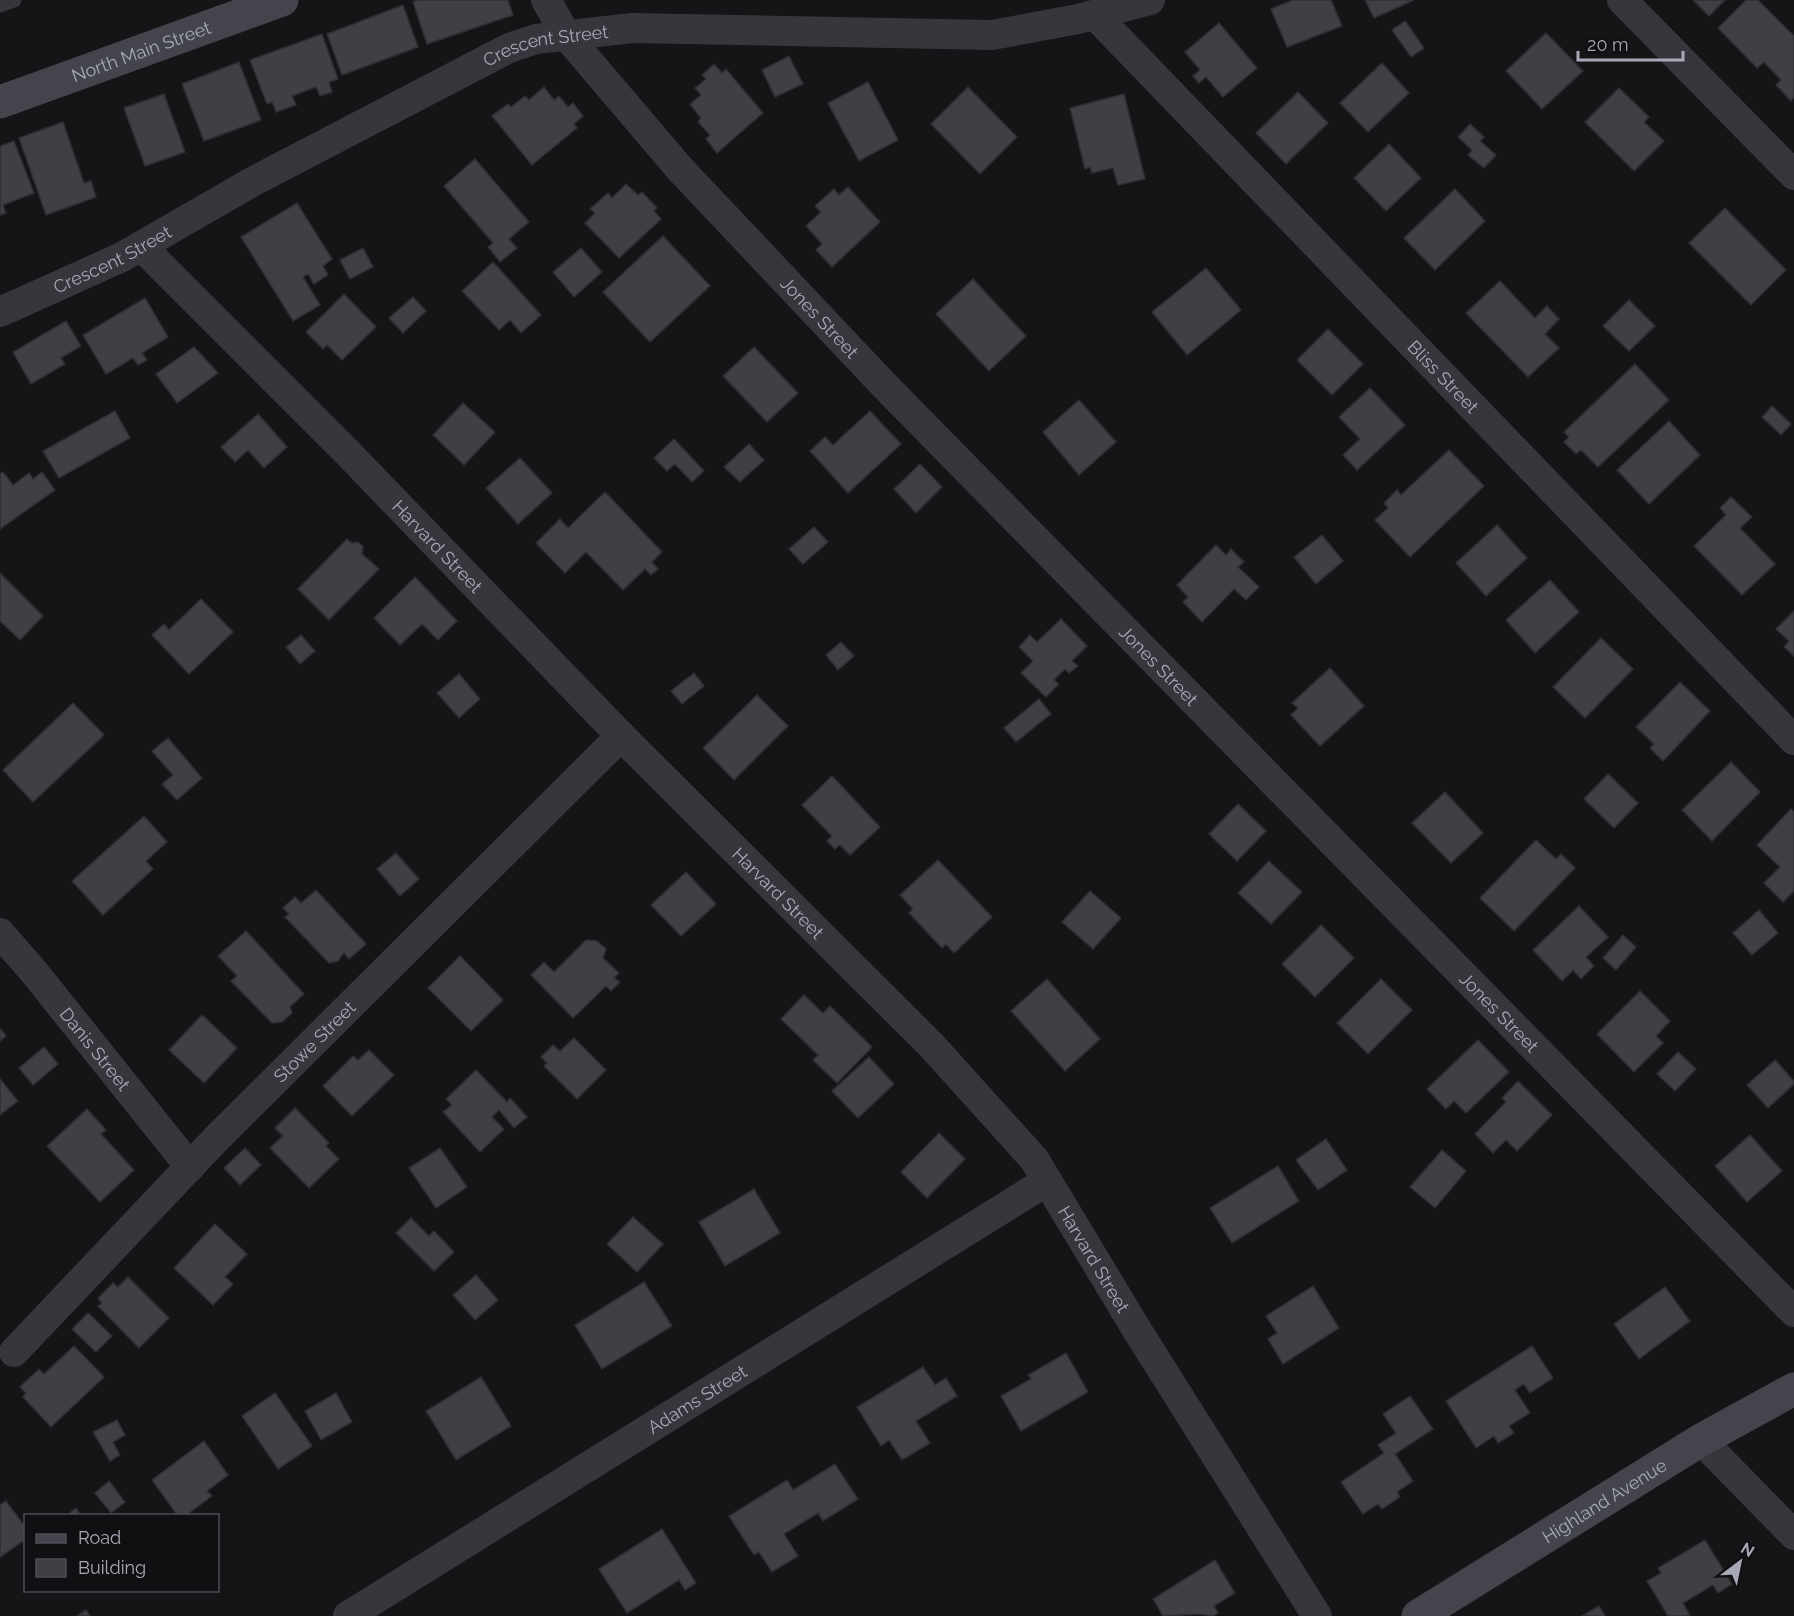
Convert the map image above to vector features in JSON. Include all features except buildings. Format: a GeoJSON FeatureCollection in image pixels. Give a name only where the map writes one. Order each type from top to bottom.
{"type":"FeatureCollection","features":[{"type":"Feature","properties":{"kind":"street","name":"North Main Street"},"geometry":{"type":"LineString","coordinates":[[0,102],[282,0]]}},
{"type":"Feature","properties":{"kind":"street","name":"Jones Street"},"geometry":{"type":"LineString","coordinates":[[546,0],[566,34],[680,169],[884,385],[1794,1312]]}},
{"type":"Feature","properties":{"kind":"street","name":"Crescent Street"},"geometry":{"type":"LineString","coordinates":[[0,312],[122,257],[252,183],[509,48],[536,39],[632,28],[992,34],[1095,15],[1150,0]]}},
{"type":"Feature","properties":{"kind":"street"},"geometry":{"type":"LineString","coordinates":[[1622,0],[1794,175]]}},
{"type":"Feature","properties":{"kind":"street","name":"Bliss Street"},"geometry":{"type":"LineString","coordinates":[[1095,15],[1794,740]]}},
{"type":"Feature","properties":{"kind":"street","name":"Harvard Street"},"geometry":{"type":"LineString","coordinates":[[141,246],[345,450],[621,736],[932,1046],[1034,1159],[1137,1330],[1317,1616]]}},
{"type":"Feature","properties":{"kind":"street","name":"Stowe Street"},"geometry":{"type":"LineString","coordinates":[[14,1352],[190,1167],[419,935],[621,736]]}},
{"type":"Feature","properties":{"kind":"street","name":"Danis Street"},"geometry":{"type":"LineString","coordinates":[[0,933],[34,972],[190,1167]]}},
{"type":"Feature","properties":{"kind":"street","name":"Adams Street"},"geometry":{"type":"LineString","coordinates":[[348,1616],[1047,1181]]}},
{"type":"Feature","properties":{"kind":"street","name":"Highland Avenue"},"geometry":{"type":"LineString","coordinates":[[1418,1616],[1701,1440],[1794,1389]]}},
{"type":"Feature","properties":{"kind":"street"},"geometry":{"type":"LineString","coordinates":[[1701,1440],[1794,1535]]}},
{"type":"Feature","properties":{"kind":"lane"},"geometry":{"type":"LineString","coordinates":[[0,5],[14,0]]}}]}
